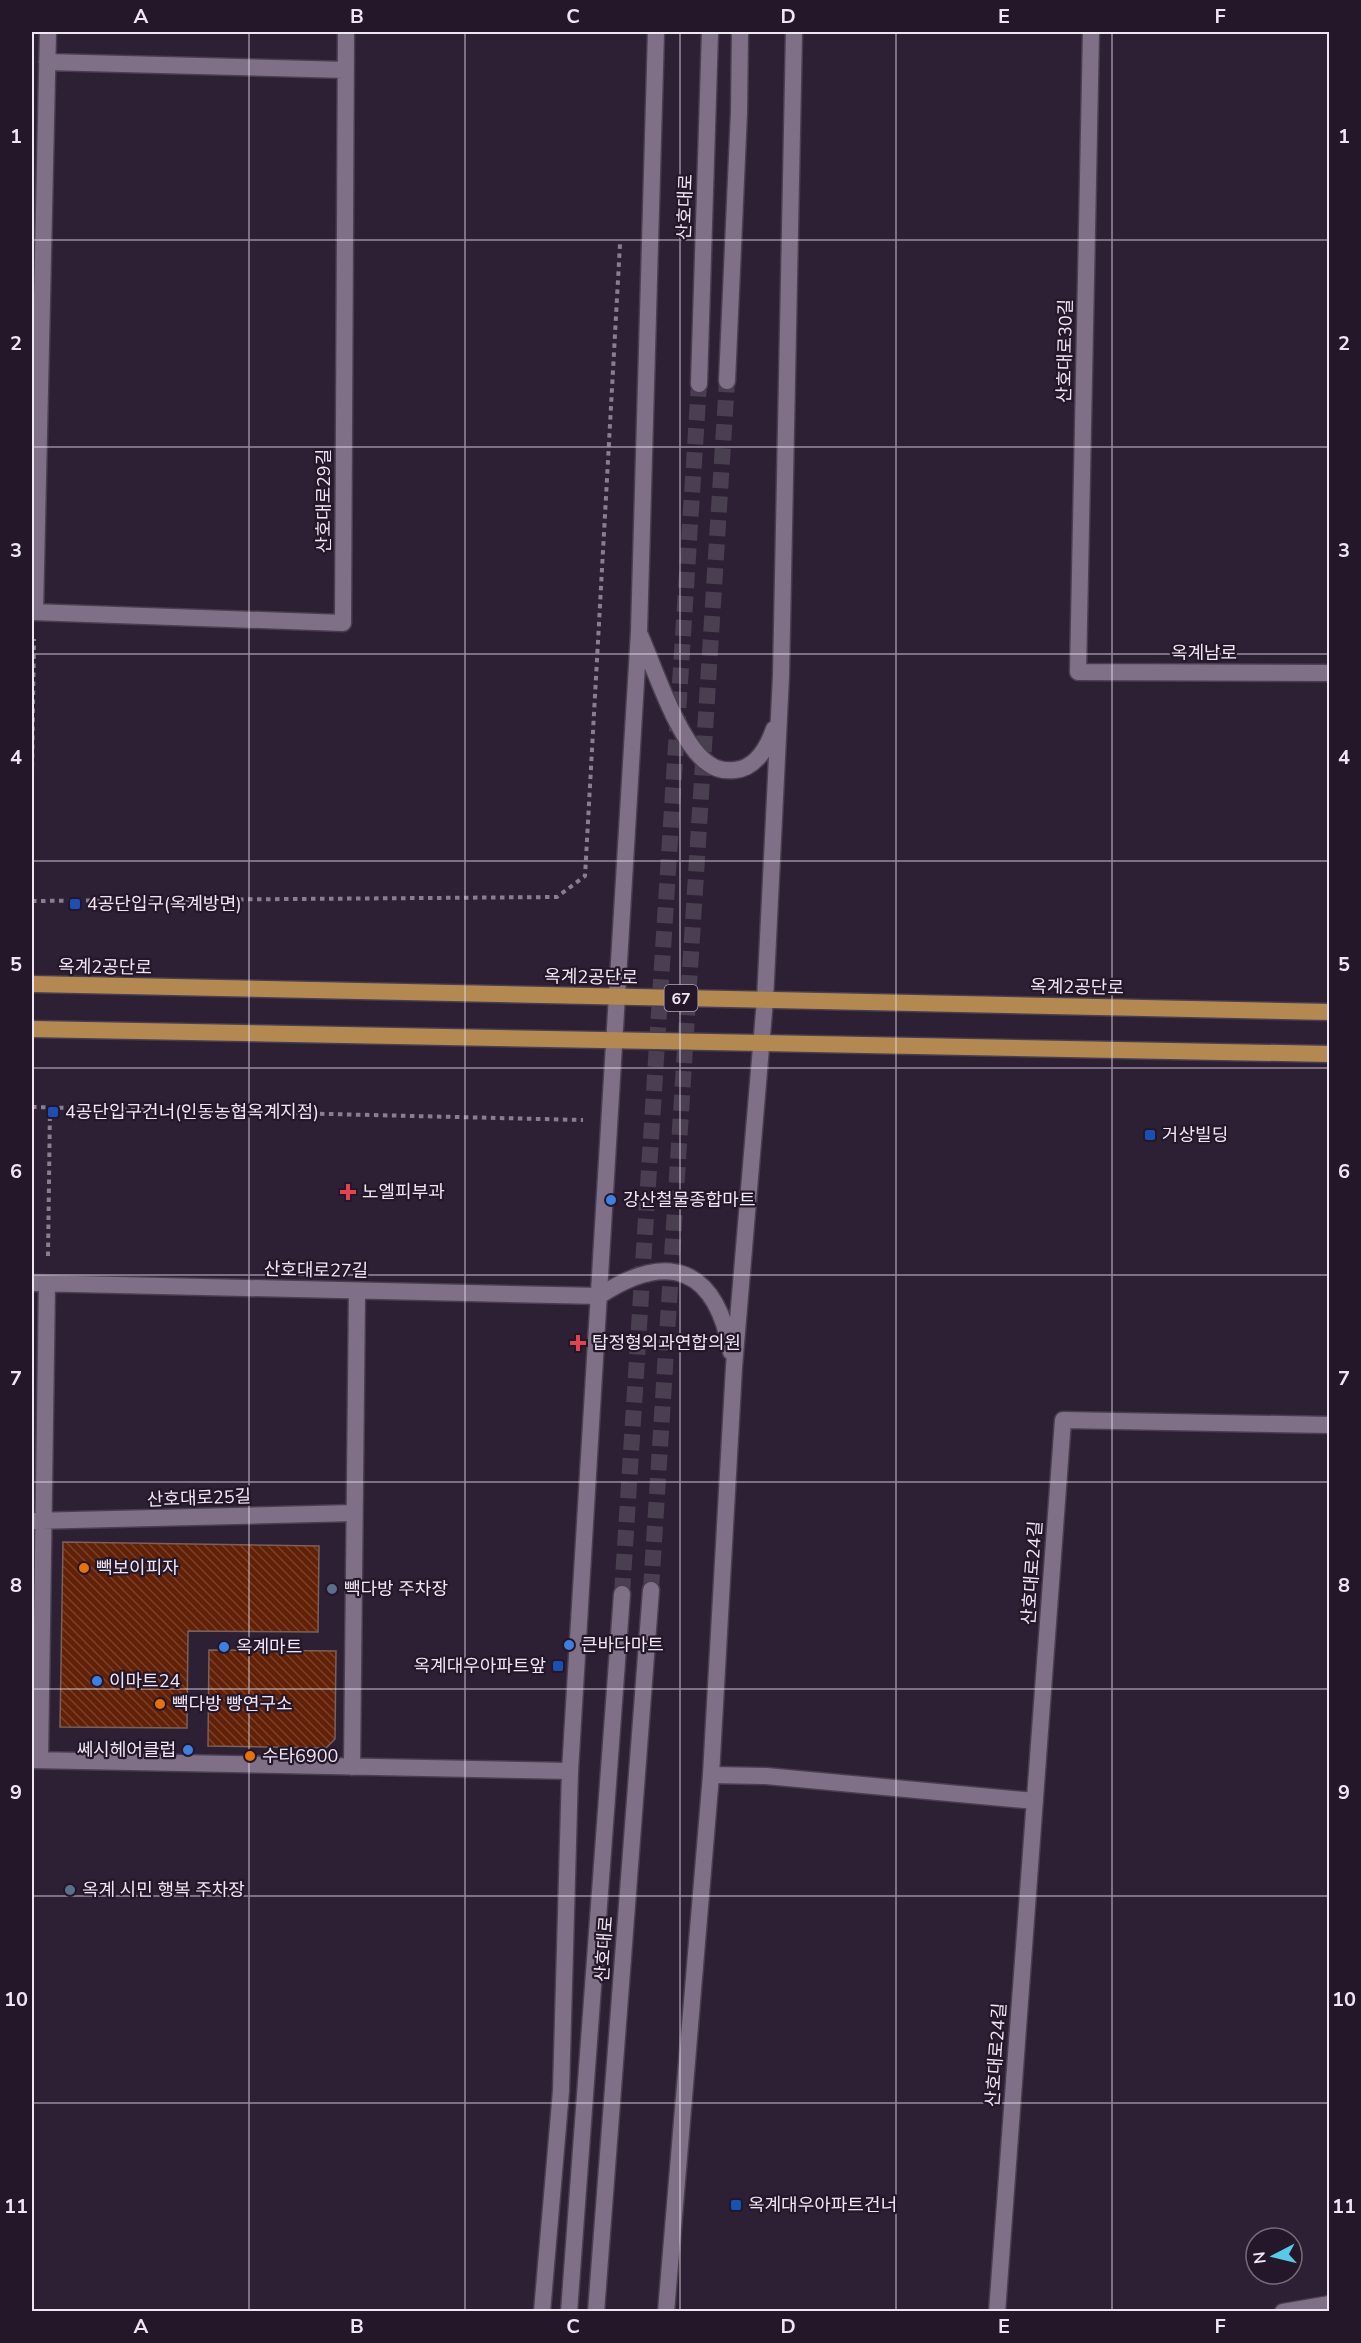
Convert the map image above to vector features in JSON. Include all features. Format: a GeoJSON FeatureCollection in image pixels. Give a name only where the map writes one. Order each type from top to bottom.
{"type":"FeatureCollection","features":[{"type":"Feature","properties":{"kind":"main road","name":"옥계2공단로"},"geometry":{"type":"LineString","coordinates":[[32,984],[1329,1012]]}},
{"type":"Feature","properties":{"kind":"main road"},"geometry":{"type":"LineString","coordinates":[[32,1029],[1329,1054]]}},
{"type":"Feature","properties":{"kind":"street"},"geometry":{"type":"LineString","coordinates":[[33,612],[48,32]]}},
{"type":"Feature","properties":{"kind":"street","name":"산호대로29길"},"geometry":{"type":"LineString","coordinates":[[33,612],[343,623],[346,32]]}},
{"type":"Feature","properties":{"kind":"street"},"geometry":{"type":"LineString","coordinates":[[542,2312],[561,2091],[570,1772],[639,632],[656,32]]}},
{"type":"Feature","properties":{"kind":"street","name":"산호대로"},"geometry":{"type":"LineString","coordinates":[[699,384],[710,32]]}},
{"type":"Feature","properties":{"kind":"street"},"geometry":{"type":"LineString","coordinates":[[727,381],[740,112],[740,32]]}},
{"type":"Feature","properties":{"kind":"street"},"geometry":{"type":"LineString","coordinates":[[666,2312],[711,1775],[734,1367],[765,1000],[779,714],[794,32]]}},
{"type":"Feature","properties":{"kind":"street","name":"산호대로30길"},"geometry":{"type":"LineString","coordinates":[[1078,672],[1091,32]]}},
{"type":"Feature","properties":{"kind":"street"},"geometry":{"type":"LineString","coordinates":[[47,62],[346,70]]}},
{"type":"Feature","properties":{"kind":"street"},"geometry":{"type":"LineString","coordinates":[[639,632],[685,736],[708,764],[728,771],[740,770],[750,765],[770,740],[779,714]]}},
{"type":"Feature","properties":{"kind":"street","name":"옥계남로"},"geometry":{"type":"LineString","coordinates":[[1078,672],[1329,673]]}},
{"type":"Feature","properties":{"kind":"street"},"geometry":{"type":"LineString","coordinates":[[599,1296],[638,1276],[669,1270],[681,1272],[692,1278],[707,1292],[718,1311],[729,1337],[734,1367]]}},
{"type":"Feature","properties":{"kind":"street"},"geometry":{"type":"LineString","coordinates":[[40,1283],[36,1760],[570,1772]]}},
{"type":"Feature","properties":{"kind":"street","name":"산호대로27길"},"geometry":{"type":"LineString","coordinates":[[40,1283],[599,1296]]}},
{"type":"Feature","properties":{"kind":"street"},"geometry":{"type":"LineString","coordinates":[[352,1767],[357,1291]]}},
{"type":"Feature","properties":{"kind":"street","name":"산호대로24길"},"geometry":{"type":"LineString","coordinates":[[997,2312],[1063,1420],[1329,1425]]}},
{"type":"Feature","properties":{"kind":"street","name":"산호대로25길"},"geometry":{"type":"LineString","coordinates":[[38,1522],[354,1513]]}},
{"type":"Feature","properties":{"kind":"street","name":"산호대로"},"geometry":{"type":"LineString","coordinates":[[596,2312],[651,1590]]}},
{"type":"Feature","properties":{"kind":"street","name":"산호대로"},"geometry":{"type":"LineString","coordinates":[[569,2312],[622,1594]]}},
{"type":"Feature","properties":{"kind":"street"},"geometry":{"type":"LineString","coordinates":[[711,1775],[766,1776],[1035,1801]]}},
{"type":"Feature","properties":{"kind":"street"},"geometry":{"type":"LineString","coordinates":[[1283,2312],[1329,2304]]}},
{"type":"Feature","properties":{"kind":"path"},"geometry":{"type":"LineString","coordinates":[[32,901],[557,897],[585,876],[620,243]]}},
{"type":"Feature","properties":{"kind":"path"},"geometry":{"type":"LineString","coordinates":[[32,776],[33,612]]}},
{"type":"Feature","properties":{"kind":"path"},"geometry":{"type":"LineString","coordinates":[[32,1107],[609,1120]]}},
{"type":"Feature","properties":{"kind":"path"},"geometry":{"type":"LineString","coordinates":[[40,1283],[50,1107]]}},
{"type":"Feature","properties":{"kind":"building"},"geometry":{"type":"Polygon","coordinates":[[[63,1542],[319,1546],[318,1632],[188,1631],[187,1728],[60,1727],[63,1542]]]}},
{"type":"Feature","properties":{"kind":"building"},"geometry":{"type":"Polygon","coordinates":[[[209,1650],[336,1651],[335,1739],[326,1748],[208,1746],[209,1650]]]}},
{"type":"Feature","properties":{"kind":"tunnel"},"geometry":{"type":"LineString","coordinates":[[651,1590],[727,381]]}},
{"type":"Feature","properties":{"kind":"tunnel"},"geometry":{"type":"LineString","coordinates":[[622,1594],[699,384]]}},
{"type":"Feature","properties":{"kind":"place","name":"4공단입구(옥계방면)"},"geometry":{"type":"Point","coordinates":[75,904]}},
{"type":"Feature","properties":{"kind":"place","name":"4공단입구건너(인동농협옥계지점)"},"geometry":{"type":"Point","coordinates":[53,1112]}},
{"type":"Feature","properties":{"kind":"place","name":"거상빌딩"},"geometry":{"type":"Point","coordinates":[1150,1135]}},
{"type":"Feature","properties":{"kind":"place","name":"노엘피부과"},"geometry":{"type":"Point","coordinates":[348,1192]}},
{"type":"Feature","properties":{"kind":"place","name":"강산철물종합마트"},"geometry":{"type":"Point","coordinates":[611,1200]}},
{"type":"Feature","properties":{"kind":"place","name":"탑정형외과연합의원"},"geometry":{"type":"Point","coordinates":[578,1343]}},
{"type":"Feature","properties":{"kind":"place","name":"빽보이피자"},"geometry":{"type":"Point","coordinates":[84,1568]}},
{"type":"Feature","properties":{"kind":"place","name":"빽다방 주차장"},"geometry":{"type":"Point","coordinates":[332,1589]}},
{"type":"Feature","properties":{"kind":"place","name":"큰바다마트"},"geometry":{"type":"Point","coordinates":[569,1645]}},
{"type":"Feature","properties":{"kind":"place","name":"옥계마트"},"geometry":{"type":"Point","coordinates":[224,1647]}},
{"type":"Feature","properties":{"kind":"place","name":"옥계대우아파트앞"},"geometry":{"type":"Point","coordinates":[558,1666]}},
{"type":"Feature","properties":{"kind":"place","name":"이마트24"},"geometry":{"type":"Point","coordinates":[97,1681]}},
{"type":"Feature","properties":{"kind":"place","name":"빽다방 빵연구소"},"geometry":{"type":"Point","coordinates":[160,1704]}},
{"type":"Feature","properties":{"kind":"place","name":"쎄시헤어클럽"},"geometry":{"type":"Point","coordinates":[188,1750]}},
{"type":"Feature","properties":{"kind":"place","name":"수타6900"},"geometry":{"type":"Point","coordinates":[250,1756]}},
{"type":"Feature","properties":{"kind":"place","name":"옥계 시민 행복 주차장"},"geometry":{"type":"Point","coordinates":[70,1890]}},
{"type":"Feature","properties":{"kind":"place","name":"옥계대우아파트건너"},"geometry":{"type":"Point","coordinates":[736,2205]}}]}
